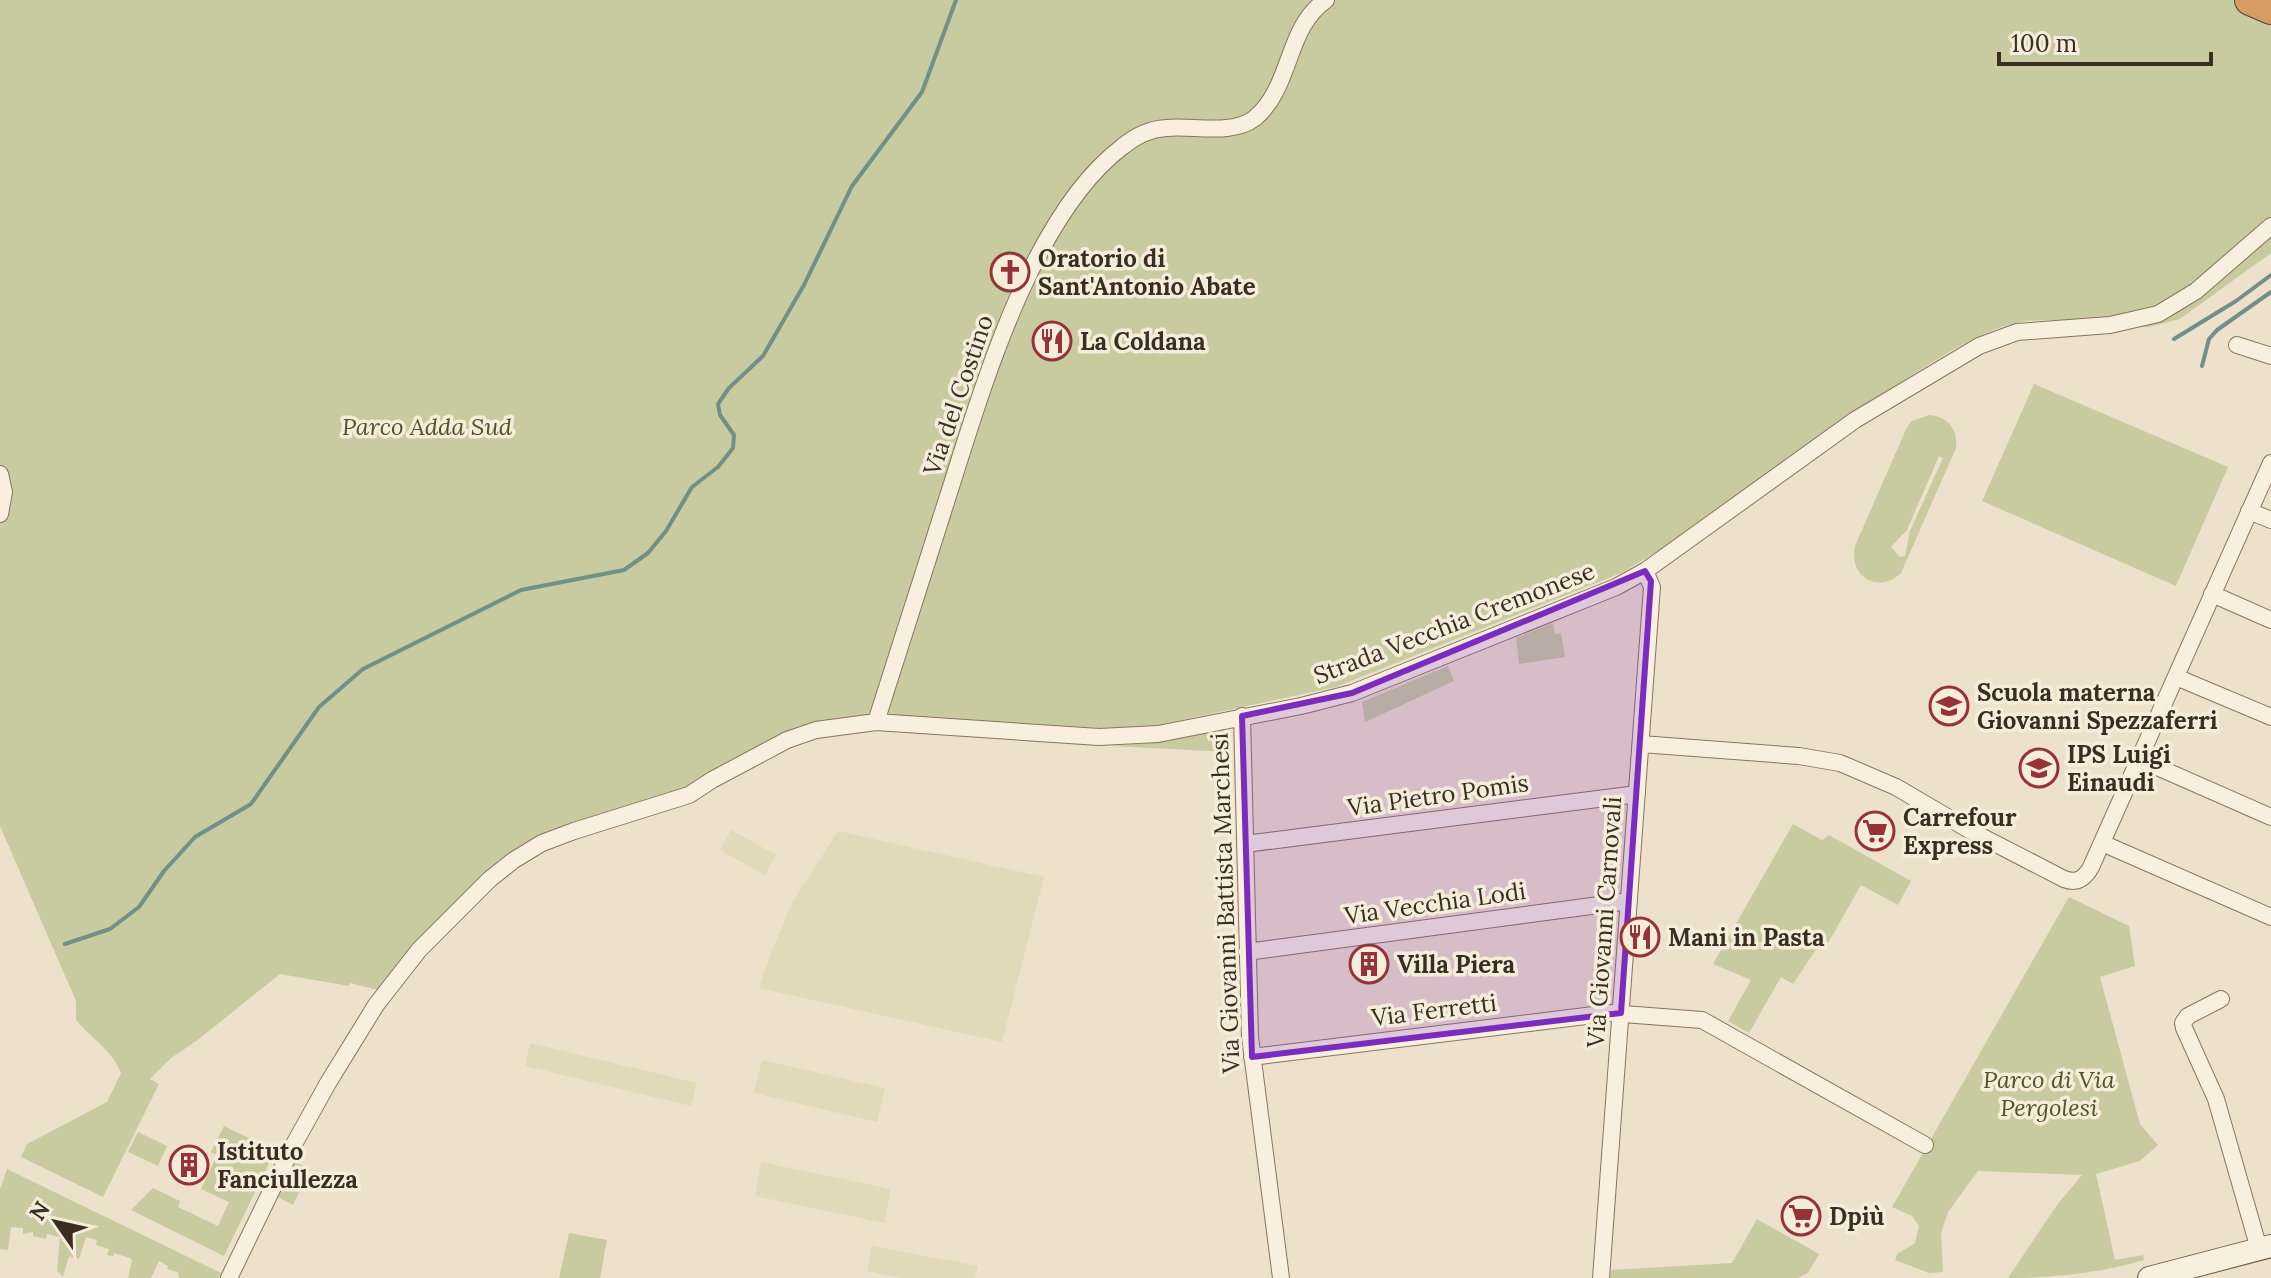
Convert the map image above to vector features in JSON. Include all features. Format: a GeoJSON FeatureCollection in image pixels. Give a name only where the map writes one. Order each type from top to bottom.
{"type":"FeatureCollection","features":[{"type":"Feature","properties":{"kind":"highway"},"geometry":{"type":"LineString","coordinates":[[2250,0],[2271,9]]}},
{"type":"Feature","properties":{"kind":"street","name":"Via del Costino"},"geometry":{"type":"LineString","coordinates":[[876,722],[999,346],[1020,293],[1074,197],[1114,154],[1145,132],[1173,127],[1213,128],[1253,120],[1277,90],[1308,17],[1326,0]]}},
{"type":"Feature","properties":{"kind":"street","name":"Strada Vecchia Cremonese"},"geometry":{"type":"LineString","coordinates":[[229,1278],[293,1146],[363,1026],[419,950],[490,879],[542,843],[689,795],[787,740],[816,730],[876,722],[1121,737],[1158,734],[1352,693],[1616,587],[1645,571],[1855,420],[1979,346],[2017,332],[2110,325],[2158,314],[2196,291],[2271,226]]}},
{"type":"Feature","properties":{"kind":"street"},"geometry":{"type":"LineString","coordinates":[[2237,345],[2271,356]]}},
{"type":"Feature","properties":{"kind":"street"},"geometry":{"type":"LineString","coordinates":[[1641,744],[1799,756],[1840,763],[1896,787],[1971,831],[2070,882],[2080,880],[2088,873],[2102,843],[2271,463]]}},
{"type":"Feature","properties":{"kind":"street"},"geometry":{"type":"LineString","coordinates":[[0,474],[4,492],[0,514]]}},
{"type":"Feature","properties":{"kind":"street"},"geometry":{"type":"LineString","coordinates":[[2249,511],[2271,520]]}},
{"type":"Feature","properties":{"kind":"street","name":"Via Giovanni Carnovali"},"geometry":{"type":"LineString","coordinates":[[1601,1278],[1652,587],[1645,571]]}},
{"type":"Feature","properties":{"kind":"street"},"geometry":{"type":"LineString","coordinates":[[2212,594],[2271,620]]}},
{"type":"Feature","properties":{"kind":"street"},"geometry":{"type":"LineString","coordinates":[[2176,677],[2271,717]]}},
{"type":"Feature","properties":{"kind":"street","name":"Via Giovanni Battista Marchesi"},"geometry":{"type":"LineString","coordinates":[[1242,716],[1252,1057],[1281,1278]]}},
{"type":"Feature","properties":{"kind":"street"},"geometry":{"type":"LineString","coordinates":[[2139,759],[2271,817]]}},
{"type":"Feature","properties":{"kind":"street","name":"Via Pietro Pomis"},"geometry":{"type":"LineString","coordinates":[[1245,844],[1637,794]]}},
{"type":"Feature","properties":{"kind":"street"},"geometry":{"type":"LineString","coordinates":[[2102,843],[2271,917]]}},
{"type":"Feature","properties":{"kind":"street","name":"Via Vecchia Lodi"},"geometry":{"type":"LineString","coordinates":[[1247,952],[1629,901]]}},
{"type":"Feature","properties":{"kind":"street"},"geometry":{"type":"LineString","coordinates":[[2149,1278],[2265,1248],[2216,1099],[2183,1023],[2188,1016],[2221,999]]}},
{"type":"Feature","properties":{"kind":"street","name":"Via Ferretti"},"geometry":{"type":"LineString","coordinates":[[1252,1057],[1621,1013],[1702,1020],[1925,1145]]}},
{"type":"Feature","properties":{"kind":"highlighted area"},"geometry":{"type":"Polygon","coordinates":[[[1645,571],[1651,581],[1621,1013],[1252,1057],[1242,716],[1352,693],[1645,571]]]}},
{"type":"Feature","properties":{"kind":"shaded area"},"geometry":{"type":"Polygon","coordinates":[[[731,830],[776,855],[765,875],[720,850],[731,830]]]}},
{"type":"Feature","properties":{"kind":"shaded area"},"geometry":{"type":"Polygon","coordinates":[[[838,831],[1044,877],[1002,1042],[759,988],[792,903],[838,831]]]}},
{"type":"Feature","properties":{"kind":"shaded area"},"geometry":{"type":"Polygon","coordinates":[[[530,1043],[697,1083],[691,1106],[525,1066],[530,1043]]]}},
{"type":"Feature","properties":{"kind":"shaded area"},"geometry":{"type":"Polygon","coordinates":[[[762,1060],[885,1088],[877,1122],[754,1093],[762,1060]]]}},
{"type":"Feature","properties":{"kind":"shaded area"},"geometry":{"type":"Polygon","coordinates":[[[761,1162],[891,1189],[884,1223],[755,1196],[761,1162]]]}},
{"type":"Feature","properties":{"kind":"shaded area"},"geometry":{"type":"Polygon","coordinates":[[[872,1246],[978,1266],[975,1278],[902,1278],[867,1271],[872,1246]]]}},
{"type":"Feature","properties":{"kind":"green space","name":"Parco Adda Sud"},"geometry":{"type":"Polygon","coordinates":[[[0,0],[2271,0],[2271,253],[2180,319],[2149,327],[2036,320],[1987,332],[1887,391],[1723,508],[1621,573],[1336,687],[1144,728],[890,717],[838,721],[689,786],[545,835],[382,991],[350,983],[349,986],[280,974],[171,1058],[150,1079],[159,1084],[103,1197],[21,1157],[27,1144],[107,1102],[121,1073],[107,1051],[76,1020],[76,1001],[0,826],[0,0]]]}},
{"type":"Feature","properties":{"kind":"green space"},"geometry":{"type":"Polygon","coordinates":[[[2034,384],[2228,467],[2176,586],[1982,501],[2034,384]]]}},
{"type":"Feature","properties":{"kind":"green space"},"geometry":{"type":"Polygon","coordinates":[[[1929,415],[1942,418],[1953,429],[1956,448],[1901,573],[1883,582],[1874,582],[1860,574],[1854,557],[1855,546],[1912,421],[1929,415]],[[1939,456],[1907,530],[1891,547],[1900,557],[1905,556],[1910,531],[1943,458],[1939,456]]]}},
{"type":"Feature","properties":{"kind":"green space"},"geometry":{"type":"Polygon","coordinates":[[[1553,623],[1555,634],[1561,633],[1565,657],[1519,664],[1516,638],[1553,623]]]}},
{"type":"Feature","properties":{"kind":"green space"},"geometry":{"type":"Polygon","coordinates":[[[1448,666],[1454,681],[1365,722],[1362,702],[1448,666]]]}},
{"type":"Feature","properties":{"kind":"green space"},"geometry":{"type":"Polygon","coordinates":[[[1224,728],[1231,736],[1230,752],[1111,746],[1152,743],[1224,728]]]}},
{"type":"Feature","properties":{"kind":"green space"},"geometry":{"type":"Polygon","coordinates":[[[1793,824],[1822,840],[1829,835],[1911,881],[1898,905],[1861,885],[1828,943],[1815,951],[1793,984],[1781,977],[1749,1033],[1728,1021],[1751,980],[1713,964],[1793,824]]]}},
{"type":"Feature","properties":{"kind":"green space","name":"Parco di Via Pergolesi"},"geometry":{"type":"Polygon","coordinates":[[[2069,897],[2129,926],[2135,966],[2100,977],[2140,1124],[2158,1145],[2140,1161],[2096,1174],[2115,1260],[2143,1255],[2144,1260],[2076,1274],[2008,1278],[2057,1205],[2082,1175],[1978,1171],[1948,1212],[1941,1233],[1943,1272],[1929,1273],[1895,1260],[1897,1254],[1915,1243],[1919,1226],[1912,1216],[1892,1207],[2069,897]]]}},
{"type":"Feature","properties":{"kind":"green space"},"geometry":{"type":"Polygon","coordinates":[[[224,1126],[275,1151],[224,1256],[131,1210],[153,1188],[180,1201],[178,1207],[218,1226],[229,1202],[201,1189],[217,1155],[211,1152],[224,1126]]]}},
{"type":"Feature","properties":{"kind":"green space"},"geometry":{"type":"Polygon","coordinates":[[[138,1132],[167,1146],[158,1166],[128,1152],[138,1132]]]}},
{"type":"Feature","properties":{"kind":"green space"},"geometry":{"type":"Polygon","coordinates":[[[295,1162],[310,1169],[293,1205],[278,1197],[295,1162]]]}},
{"type":"Feature","properties":{"kind":"green space"},"geometry":{"type":"Polygon","coordinates":[[[7,1169],[221,1273],[219,1278],[179,1278],[178,1272],[167,1269],[168,1266],[159,1261],[151,1278],[128,1278],[130,1258],[114,1253],[113,1256],[107,1255],[109,1249],[96,1245],[97,1240],[86,1237],[79,1259],[69,1256],[63,1277],[57,1271],[60,1237],[47,1234],[46,1239],[33,1236],[33,1232],[23,1234],[23,1228],[11,1227],[8,1250],[0,1249],[0,1189],[7,1169]]]}},
{"type":"Feature","properties":{"kind":"green space"},"geometry":{"type":"Polygon","coordinates":[[[1757,1219],[1819,1254],[1808,1273],[1798,1278],[1610,1278],[1611,1270],[1732,1263],[1757,1219]]]}},
{"type":"Feature","properties":{"kind":"green space"},"geometry":{"type":"Polygon","coordinates":[[[569,1233],[607,1240],[600,1278],[559,1278],[569,1233]]]}},
{"type":"Feature","properties":{"kind":"waterway"},"geometry":{"type":"LineString","coordinates":[[65,944],[110,929],[139,907],[164,871],[195,837],[251,804],[319,707],[363,669],[521,590],[624,570],[648,553],[666,531],[692,487],[718,467],[733,448],[734,435],[720,415],[718,404],[729,388],[763,356],[804,285],[852,186],[922,92],[956,0]]}},
{"type":"Feature","properties":{"kind":"waterway"},"geometry":{"type":"LineString","coordinates":[[2174,339],[2236,301],[2271,275]]}},
{"type":"Feature","properties":{"kind":"waterway"},"geometry":{"type":"LineString","coordinates":[[2202,366],[2209,339],[2217,330],[2271,292]]}},
{"type":"Feature","properties":{"kind":"place","name":"Oratorio di Sant'Antonio Abate"},"geometry":{"type":"Point","coordinates":[1010,272]}},
{"type":"Feature","properties":{"kind":"place","name":"La Coldana"},"geometry":{"type":"Point","coordinates":[1052,341]}},
{"type":"Feature","properties":{"kind":"place","name":"Scuola materna Giovanni Spezzaferri"},"geometry":{"type":"Point","coordinates":[1949,706]}},
{"type":"Feature","properties":{"kind":"place","name":"IPS Luigi Einaudi"},"geometry":{"type":"Point","coordinates":[2039,768]}},
{"type":"Feature","properties":{"kind":"place","name":"Carrefour Express"},"geometry":{"type":"Point","coordinates":[1875,831]}},
{"type":"Feature","properties":{"kind":"place","name":"Mani in Pasta"},"geometry":{"type":"Point","coordinates":[1640,937]}},
{"type":"Feature","properties":{"kind":"place","name":"Villa Piera"},"geometry":{"type":"Point","coordinates":[1369,964]}},
{"type":"Feature","properties":{"kind":"place","name":"Istituto Fanciullezza"},"geometry":{"type":"Point","coordinates":[189,1165]}},
{"type":"Feature","properties":{"kind":"place","name":"Dpiù"},"geometry":{"type":"Point","coordinates":[1801,1216]}}]}
